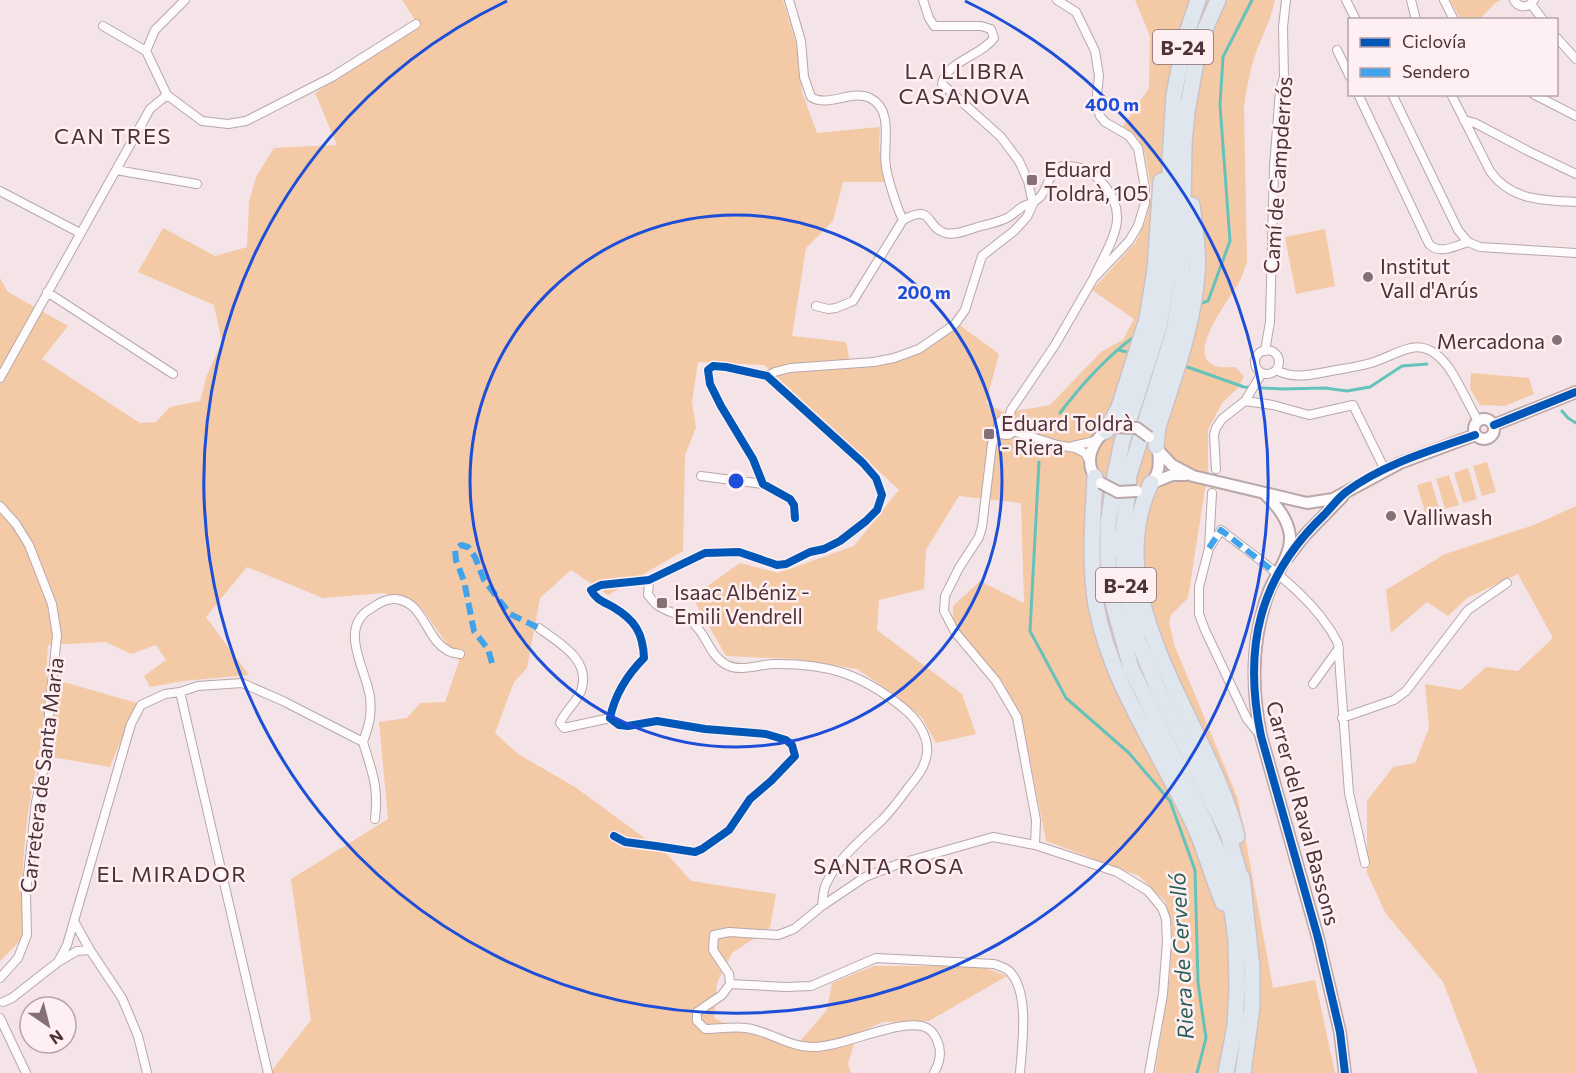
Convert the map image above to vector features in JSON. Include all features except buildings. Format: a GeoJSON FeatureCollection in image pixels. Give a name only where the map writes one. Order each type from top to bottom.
{"type":"FeatureCollection","features":[{"type":"Feature","properties":{"kind":"highway","name":"B-24"},"geometry":{"type":"LineString","coordinates":[[1198,0],[1185,39],[1174,95],[1170,159],[1170,262],[1159,327],[1122,442],[1114,476],[1108,525],[1107,560],[1112,599],[1131,668],[1199,809],[1222,862],[1230,896],[1236,940],[1235,1026],[1227,1073]]}},
{"type":"Feature","properties":{"kind":"highway","name":"B-24"},"geometry":{"type":"LineString","coordinates":[[1218,0],[1203,34],[1191,81],[1187,112],[1181,291],[1174,331],[1129,475],[1123,519],[1122,554],[1130,609],[1138,641],[1157,687],[1228,834],[1243,886],[1252,967],[1252,1007],[1243,1073]]}},
{"type":"Feature","properties":{"kind":"highway"},"geometry":{"type":"LineString","coordinates":[[1105,433],[1119,407],[1149,309],[1155,270],[1162,154],[1174,95]]}},
{"type":"Feature","properties":{"kind":"highway"},"geometry":{"type":"LineString","coordinates":[[1155,444],[1189,325],[1197,274],[1195,224],[1185,164]]}},
{"type":"Feature","properties":{"kind":"highway"},"geometry":{"type":"LineString","coordinates":[[1098,480],[1093,567],[1096,604],[1105,643],[1129,700],[1197,834],[1236,940]]}},
{"type":"Feature","properties":{"kind":"highway"},"geometry":{"type":"LineString","coordinates":[[1151,483],[1142,504],[1137,529],[1137,562],[1148,623],[1167,674],[1227,801],[1239,846],[1243,886]]}},
{"type":"Feature","properties":{"kind":"street"},"geometry":{"type":"LineString","coordinates":[[146,51],[155,30],[185,0]]}},
{"type":"Feature","properties":{"kind":"street"},"geometry":{"type":"LineString","coordinates":[[789,0],[801,42],[804,77],[811,97],[823,100],[862,96],[874,100],[881,110],[886,129],[886,167],[903,220]]}},
{"type":"Feature","properties":{"kind":"street"},"geometry":{"type":"LineString","coordinates":[[923,0],[934,26],[981,26],[991,29],[994,34],[994,38],[984,49],[947,72],[942,84],[1005,141],[1024,171],[1033,204]]}},
{"type":"Feature","properties":{"kind":"street"},"geometry":{"type":"LineString","coordinates":[[1057,0],[1076,12],[1095,51],[1099,76],[1096,104],[1100,116],[1105,122],[1135,142],[1141,154],[1145,203],[1138,226],[1118,254],[1093,279]]}},
{"type":"Feature","properties":{"kind":"street","name":"Camí de Campderrós"},"geometry":{"type":"LineString","coordinates":[[1265,351],[1270,322],[1274,165],[1280,92],[1284,77],[1283,27],[1286,0]]}},
{"type":"Feature","properties":{"kind":"street"},"geometry":{"type":"LineString","coordinates":[[1346,0],[1355,18]]}},
{"type":"Feature","properties":{"kind":"street"},"geometry":{"type":"LineString","coordinates":[[1411,0],[1416,18]]}},
{"type":"Feature","properties":{"kind":"street"},"geometry":{"type":"LineString","coordinates":[[1444,0],[1453,18]]}},
{"type":"Feature","properties":{"kind":"street"},"geometry":{"type":"LineString","coordinates":[[1514,0],[1521,6],[1533,2],[1542,18]]}},
{"type":"Feature","properties":{"kind":"street"},"geometry":{"type":"LineString","coordinates":[[103,26],[146,51],[167,95],[202,121],[228,124],[246,121],[332,77],[416,24]]}},
{"type":"Feature","properties":{"kind":"street"},"geometry":{"type":"LineString","coordinates":[[1558,38],[1576,59]]}},
{"type":"Feature","properties":{"kind":"street"},"geometry":{"type":"LineString","coordinates":[[1337,50],[1348,73]]}},
{"type":"Feature","properties":{"kind":"street"},"geometry":{"type":"LineString","coordinates":[[0,378],[150,109],[167,95]]}},
{"type":"Feature","properties":{"kind":"street"},"geometry":{"type":"LineString","coordinates":[[1359,96],[1430,244],[1434,249],[1439,250],[1468,242]]}},
{"type":"Feature","properties":{"kind":"street"},"geometry":{"type":"LineString","coordinates":[[1393,96],[1458,231],[1468,242],[1480,247],[1576,253]]}},
{"type":"Feature","properties":{"kind":"street"},"geometry":{"type":"LineString","coordinates":[[1452,96],[1490,171],[1498,182],[1527,198],[1576,202]]}},
{"type":"Feature","properties":{"kind":"street"},"geometry":{"type":"LineString","coordinates":[[1537,96],[1576,116]]}},
{"type":"Feature","properties":{"kind":"street"},"geometry":{"type":"LineString","coordinates":[[1464,120],[1475,123],[1576,174]]}},
{"type":"Feature","properties":{"kind":"street"},"geometry":{"type":"LineString","coordinates":[[767,376],[790,368],[874,362],[919,349],[955,324],[965,310],[982,256],[1014,231],[1027,217],[1055,170],[1059,167],[1084,169],[1095,175],[1116,202],[1118,222],[1116,231],[1093,279],[1055,345],[1011,410],[1008,420]]}},
{"type":"Feature","properties":{"kind":"street"},"geometry":{"type":"LineString","coordinates":[[116,170],[197,184]]}},
{"type":"Feature","properties":{"kind":"street"},"geometry":{"type":"LineString","coordinates":[[0,191],[80,234]]}},
{"type":"Feature","properties":{"kind":"street"},"geometry":{"type":"LineString","coordinates":[[816,306],[836,308],[853,301],[903,220],[923,214],[929,217],[938,229],[950,233],[1005,219],[1022,207],[1033,204]]}},
{"type":"Feature","properties":{"kind":"street"},"geometry":{"type":"LineString","coordinates":[[47,292],[173,374]]}},
{"type":"Feature","properties":{"kind":"street"},"geometry":{"type":"LineString","coordinates":[[1276,370],[1284,374],[1305,376],[1371,363],[1402,349],[1420,348],[1437,356],[1447,366],[1478,421]]}},
{"type":"Feature","properties":{"kind":"street"},"geometry":{"type":"LineString","coordinates":[[1260,377],[1255,363],[1259,353],[1273,352],[1278,358],[1276,370]]}},
{"type":"Feature","properties":{"kind":"street"},"geometry":{"type":"LineString","coordinates":[[610,718],[618,691],[633,669],[644,658],[644,640],[632,621],[615,608],[595,598],[591,590],[601,585],[649,580],[705,553],[739,552],[777,565],[786,564],[840,541],[877,510],[882,495],[876,478],[863,463],[767,376],[726,366],[713,366],[708,370],[710,384],[753,459],[763,484]]}},
{"type":"Feature","properties":{"kind":"street"},"geometry":{"type":"LineString","coordinates":[[1216,469],[1214,435],[1216,428],[1222,419],[1246,399],[1260,377],[1276,370]]}},
{"type":"Feature","properties":{"kind":"street"},"geometry":{"type":"LineString","coordinates":[[1494,425],[1576,392]]}},
{"type":"Feature","properties":{"kind":"street"},"geometry":{"type":"LineString","coordinates":[[1246,399],[1309,415],[1353,405],[1385,470]]}},
{"type":"Feature","properties":{"kind":"street"},"geometry":{"type":"LineString","coordinates":[[1486,419],[1494,425],[1495,432],[1491,438],[1480,439],[1475,435],[1474,427],[1478,421],[1486,419]]}},
{"type":"Feature","properties":{"kind":"street"},"geometry":{"type":"LineString","coordinates":[[1008,420],[1013,423],[1013,431]]}},
{"type":"Feature","properties":{"kind":"street"},"geometry":{"type":"LineString","coordinates":[[1008,420],[999,423],[999,432],[992,444],[979,537],[949,587],[945,596],[944,611],[951,627],[996,681],[1017,717],[1036,820],[1035,845]]}},
{"type":"Feature","properties":{"kind":"street"},"geometry":{"type":"LineString","coordinates":[[1068,446],[1105,433],[1137,428],[1173,465],[1193,476]]}},
{"type":"Feature","properties":{"kind":"street"},"geometry":{"type":"LineString","coordinates":[[999,432],[1006,435],[1013,431],[1080,450],[1090,462],[1098,480],[1118,492],[1137,491],[1151,483],[1172,476],[1193,476],[1308,503],[1324,501],[1345,493],[1385,470],[1475,435]]}},
{"type":"Feature","properties":{"kind":"street"},"geometry":{"type":"LineString","coordinates":[[1090,462],[1105,433]]}},
{"type":"Feature","properties":{"kind":"street"},"geometry":{"type":"LineString","coordinates":[[1151,483],[1159,468],[1155,444]]}},
{"type":"Feature","properties":{"kind":"street"},"geometry":{"type":"LineString","coordinates":[[701,476],[763,484],[790,499],[794,505],[795,518]]}},
{"type":"Feature","properties":{"kind":"street"},"geometry":{"type":"LineString","coordinates":[[1212,492],[1209,548],[1200,576],[1199,614],[1247,719],[1262,736]]}},
{"type":"Feature","properties":{"kind":"street"},"geometry":{"type":"LineString","coordinates":[[1264,493],[1279,509],[1288,527],[1290,543],[1280,569]]}},
{"type":"Feature","properties":{"kind":"street"},"geometry":{"type":"LineString","coordinates":[[1280,569],[1304,536],[1345,493]]}},
{"type":"Feature","properties":{"kind":"street","name":"Carretera de Santa Maria"},"geometry":{"type":"LineString","coordinates":[[0,506],[16,524],[29,545],[52,604],[57,635],[48,713],[48,750],[36,802],[26,894],[27,935],[18,957],[0,978]]}},
{"type":"Feature","properties":{"kind":"street"},"geometry":{"type":"LineString","coordinates":[[1209,548],[1221,530],[1280,569],[1333,632],[1339,648],[1348,793],[1365,863]]}},
{"type":"Feature","properties":{"kind":"street","name":"Carrer del Raval Bassons"},"geometry":{"type":"LineString","coordinates":[[1280,569],[1262,614],[1255,651],[1254,693],[1262,736],[1318,938],[1340,1032],[1345,1073]]}},
{"type":"Feature","properties":{"kind":"street"},"geometry":{"type":"LineString","coordinates":[[649,580],[648,595],[658,606],[693,622],[715,654],[727,665],[738,668],[782,664],[833,668],[858,678],[891,698],[918,723],[928,750],[924,768],[884,818],[848,851],[825,885],[822,906]]}},
{"type":"Feature","properties":{"kind":"street"},"geometry":{"type":"LineString","coordinates":[[1342,718],[1394,700],[1406,690],[1468,610],[1507,583]]}},
{"type":"Feature","properties":{"kind":"street"},"geometry":{"type":"LineString","coordinates":[[375,819],[378,797],[363,742],[372,720],[370,696],[354,642],[356,623],[361,614],[382,601],[395,599],[417,610],[439,642],[447,650],[460,654]]}},
{"type":"Feature","properties":{"kind":"street"},"geometry":{"type":"LineString","coordinates":[[539,628],[569,649],[578,660],[582,673],[582,689],[560,723],[564,728],[610,718],[619,724],[628,726],[657,721],[697,728],[766,734],[786,740],[792,746],[795,756],[750,799],[729,830],[702,849],[695,852],[625,842],[614,836]]}},
{"type":"Feature","properties":{"kind":"street"},"geometry":{"type":"LineString","coordinates":[[1313,684],[1339,648]]}},
{"type":"Feature","properties":{"kind":"street"},"geometry":{"type":"LineString","coordinates":[[58,962],[75,923],[131,724],[141,705],[165,694],[198,686],[242,683],[363,742]]}},
{"type":"Feature","properties":{"kind":"street"},"geometry":{"type":"LineString","coordinates":[[180,692],[268,1073]]}},
{"type":"Feature","properties":{"kind":"street"},"geometry":{"type":"LineString","coordinates":[[934,1073],[938,1064],[940,1047],[934,1034],[927,1028],[910,1026],[884,1029],[823,1048],[804,1047],[746,1028],[705,1029],[697,1021],[697,1012],[722,995],[730,984],[729,974],[713,950],[714,935],[729,932],[778,935],[794,929],[822,906],[865,877],[898,864],[993,837],[1035,845],[1117,872],[1148,891],[1162,908],[1166,919],[1167,942],[1163,994],[1149,1073]]}},
{"type":"Feature","properties":{"kind":"street"},"geometry":{"type":"LineString","coordinates":[[75,923],[122,998],[138,1036],[147,1073]]}},
{"type":"Feature","properties":{"kind":"street"},"geometry":{"type":"LineString","coordinates":[[1,1002],[12,998],[58,962],[77,951],[90,950]]}},
{"type":"Feature","properties":{"kind":"street"},"geometry":{"type":"LineString","coordinates":[[730,984],[811,986],[876,958],[994,964],[1010,971],[1021,992],[1023,1027],[1020,1073]]}},
{"type":"Feature","properties":{"kind":"street"},"geometry":{"type":"LineString","coordinates":[[0,1018],[26,1073]]}},
{"type":"Feature","properties":{"kind":"shaded area"},"geometry":{"type":"Polygon","coordinates":[[[402,0],[783,0],[796,43],[802,92],[817,133],[880,127],[879,148],[884,182],[843,182],[833,221],[806,248],[792,336],[846,342],[851,368],[902,361],[961,326],[999,354],[986,403],[1005,413],[1050,405],[1102,351],[1123,340],[1134,319],[1092,290],[1136,242],[1146,220],[1152,192],[1145,154],[1138,138],[1123,126],[1149,88],[1150,36],[1135,0],[1275,0],[1252,64],[1244,107],[1247,262],[1238,284],[1212,326],[1205,351],[1207,360],[1216,366],[1235,367],[1244,376],[1239,387],[1222,403],[1208,430],[1208,470],[1188,598],[1171,615],[1169,622],[1174,644],[1238,799],[1273,988],[1315,980],[1335,1073],[1155,1073],[1170,975],[1172,927],[1165,901],[1139,876],[1046,841],[1021,715],[1002,681],[953,623],[953,606],[980,581],[1024,603],[1021,503],[959,496],[926,550],[924,589],[879,600],[877,630],[962,694],[976,734],[936,743],[922,718],[897,696],[857,669],[794,659],[726,656],[692,597],[740,563],[778,573],[854,546],[899,490],[764,365],[698,362],[692,402],[696,428],[685,455],[683,551],[608,595],[571,570],[540,598],[527,668],[514,682],[495,733],[518,754],[575,787],[668,855],[691,881],[776,894],[770,928],[732,953],[717,983],[714,1018],[747,1033],[795,1047],[827,1010],[832,983],[874,966],[980,966],[1007,976],[929,1021],[883,1022],[857,1033],[848,1064],[851,1073],[272,1073],[311,1020],[291,879],[388,819],[379,722],[407,718],[420,703],[445,702],[459,661],[421,607],[384,593],[323,598],[247,567],[206,617],[249,675],[183,681],[150,687],[144,676],[166,660],[156,645],[131,654],[106,642],[48,645],[46,677],[137,703],[110,767],[40,755],[30,800],[24,845],[23,938],[0,961],[0,278],[8,292],[68,326],[42,359],[140,423],[156,422],[170,407],[200,401],[207,375],[222,342],[214,305],[138,272],[163,228],[215,256],[247,247],[249,202],[256,177],[274,148],[337,145],[315,93],[419,26],[402,0]]]}},
{"type":"Feature","properties":{"kind":"shaded area"},"geometry":{"type":"Polygon","coordinates":[[[1450,0],[1501,0],[1481,18],[1460,18],[1450,0]]]}},
{"type":"Feature","properties":{"kind":"shaded area"},"geometry":{"type":"Polygon","coordinates":[[[1325,229],[1335,286],[1296,294],[1285,237],[1325,229]]]}},
{"type":"Feature","properties":{"kind":"shaded area"},"geometry":{"type":"Polygon","coordinates":[[[1471,373],[1529,378],[1534,394],[1505,406],[1480,405],[1470,389],[1471,373]]]}},
{"type":"Feature","properties":{"kind":"shaded area"},"geometry":{"type":"Polygon","coordinates":[[[1487,462],[1496,492],[1482,496],[1473,466],[1487,462]]]}},
{"type":"Feature","properties":{"kind":"shaded area"},"geometry":{"type":"Polygon","coordinates":[[[1468,468],[1477,499],[1463,503],[1454,473],[1468,468]]]}},
{"type":"Feature","properties":{"kind":"shaded area"},"geometry":{"type":"Polygon","coordinates":[[[1449,475],[1459,505],[1445,509],[1436,479],[1449,475]]]}},
{"type":"Feature","properties":{"kind":"shaded area"},"geometry":{"type":"Polygon","coordinates":[[[1431,481],[1440,511],[1426,515],[1417,485],[1431,481]]]}},
{"type":"Feature","properties":{"kind":"shaded area"},"geometry":{"type":"Polygon","coordinates":[[[1576,506],[1576,1073],[1478,1073],[1443,982],[1386,914],[1367,873],[1367,801],[1393,767],[1415,763],[1429,728],[1425,684],[1461,690],[1486,667],[1518,671],[1553,638],[1518,574],[1467,598],[1448,616],[1427,602],[1391,633],[1386,590],[1445,554],[1534,525],[1576,506]]]}},
{"type":"Feature","properties":{"kind":"waterway"},"geometry":{"type":"LineString","coordinates":[[1199,304],[1208,301],[1230,241],[1220,105],[1223,57],[1252,0]]}},
{"type":"Feature","properties":{"kind":"waterway"},"geometry":{"type":"LineString","coordinates":[[1060,413],[1094,372],[1135,336]]}},
{"type":"Feature","properties":{"kind":"waterway"},"geometry":{"type":"LineString","coordinates":[[1118,350],[1132,353]]}},
{"type":"Feature","properties":{"kind":"waterway"},"geometry":{"type":"LineString","coordinates":[[1182,365],[1244,387],[1325,388],[1347,391],[1370,387],[1402,366],[1427,364]]}},
{"type":"Feature","properties":{"kind":"waterway","name":"Riera de Cervelló"},"geometry":{"type":"LineString","coordinates":[[1562,411],[1576,423]]}},
{"type":"Feature","properties":{"kind":"waterway","name":"Riera de Cervelló"},"geometry":{"type":"LineString","coordinates":[[1039,462],[1030,631],[1066,698],[1129,753],[1170,801],[1195,870],[1198,983],[1206,1038],[1197,1073]]}},
{"type":"Feature","properties":{"kind":"marked path"},"geometry":{"type":"LineString","coordinates":[[1209,548],[1221,530],[1277,574]]}},
{"type":"Feature","properties":{"kind":"marked path"},"geometry":{"type":"LineString","coordinates":[[492,663],[488,649],[474,631],[464,581],[456,560],[455,550],[461,545],[468,547],[475,557],[484,580],[510,614],[539,628]]}},
{"type":"Feature","properties":{"kind":"cycle path"},"geometry":{"type":"LineString","coordinates":[[614,836],[625,842],[695,852],[702,849],[729,830],[750,799],[795,756],[792,745],[786,740],[766,734],[705,729],[657,721],[628,726],[619,725],[610,718],[623,685],[644,658],[642,641],[632,622],[621,612],[598,598],[591,590],[601,585],[649,580],[705,553],[739,552],[777,565],[786,564],[840,541],[877,510],[882,495],[876,478],[863,463],[767,376],[713,366],[708,370],[710,384],[753,459],[763,484],[790,499],[794,505],[795,518]]}},
{"type":"Feature","properties":{"kind":"cycle path"},"geometry":{"type":"LineString","coordinates":[[1494,425],[1576,392]]}},
{"type":"Feature","properties":{"kind":"cycle path"},"geometry":{"type":"LineString","coordinates":[[1345,1073],[1340,1032],[1318,938],[1261,736],[1254,674],[1261,617],[1270,590],[1284,564],[1302,539],[1343,494],[1376,473],[1425,452],[1475,435]]}},
{"type":"Feature","properties":{"kind":"place","name":"Eduard Toldrà, 105"},"geometry":{"type":"Point","coordinates":[1032,180]}},
{"type":"Feature","properties":{"kind":"place","name":"Institut Vall d'Arús"},"geometry":{"type":"Point","coordinates":[1368,277]}},
{"type":"Feature","properties":{"kind":"place","name":"Mercadona"},"geometry":{"type":"Point","coordinates":[1557,340]}},
{"type":"Feature","properties":{"kind":"place","name":"Eduard Toldrà - Riera"},"geometry":{"type":"Point","coordinates":[989,434]}},
{"type":"Feature","properties":{"kind":"place","name":"Valliwash"},"geometry":{"type":"Point","coordinates":[1391,516]}},
{"type":"Feature","properties":{"kind":"place","name":"Isaac Albéniz - Emili Vendrell"},"geometry":{"type":"Point","coordinates":[662,603]}},
{"type":"Feature","properties":{"kind":"district","name":"LA LLIBRA CASANOVA"},"geometry":{"type":"Point","coordinates":[965,82]}},
{"type":"Feature","properties":{"kind":"district","name":"CAN TRES"},"geometry":{"type":"Point","coordinates":[113,135]}},
{"type":"Feature","properties":{"kind":"district","name":"SANTA ROSA"},"geometry":{"type":"Point","coordinates":[889,865]}},
{"type":"Feature","properties":{"kind":"district","name":"EL MIRADOR"},"geometry":{"type":"Point","coordinates":[172,873]}}]}
